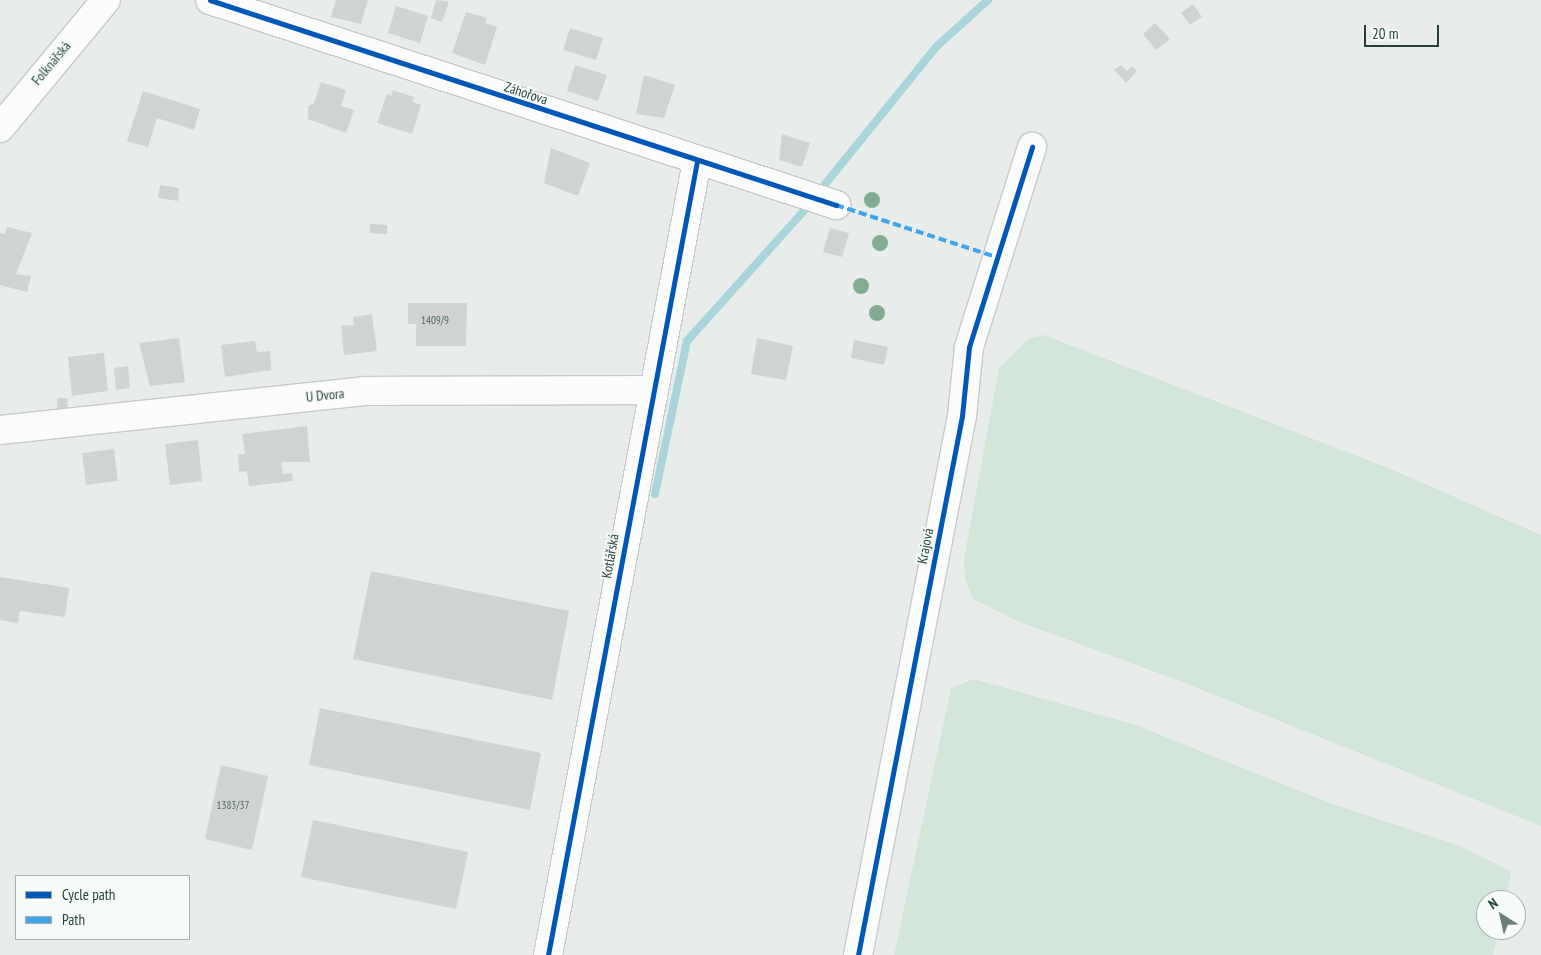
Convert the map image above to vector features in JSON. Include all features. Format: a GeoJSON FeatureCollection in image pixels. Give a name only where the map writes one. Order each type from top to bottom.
{"type":"FeatureCollection","features":[{"type":"Feature","properties":{"kind":"street","name":"Folknářská"},"geometry":{"type":"LineString","coordinates":[[0,128],[106,0]]}},
{"type":"Feature","properties":{"kind":"street","name":"Záhořova"},"geometry":{"type":"LineString","coordinates":[[210,0],[836,205]]}},
{"type":"Feature","properties":{"kind":"street","name":"Krajová"},"geometry":{"type":"LineString","coordinates":[[858,955],[962,416],[969,348],[1032,147]]}},
{"type":"Feature","properties":{"kind":"street","name":"Kotlářská"},"geometry":{"type":"LineString","coordinates":[[548,955],[652,390],[697,161]]}},
{"type":"Feature","properties":{"kind":"street","name":"U Dvora"},"geometry":{"type":"LineString","coordinates":[[0,430],[362,391],[652,390]]}},
{"type":"Feature","properties":{"kind":"green space"},"geometry":{"type":"Polygon","coordinates":[[[1044,335],[1391,469],[1541,535],[1541,826],[1177,680],[1017,621],[973,599],[965,578],[964,559],[999,368],[1029,338],[1044,335]]]}},
{"type":"Feature","properties":{"kind":"green space"},"geometry":{"type":"Polygon","coordinates":[[[974,679],[1136,725],[1332,804],[1458,845],[1511,871],[1508,890],[1476,890],[1476,940],[1497,940],[1493,955],[894,955],[951,688],[974,679]]]}},
{"type":"Feature","properties":{"kind":"building"},"geometry":{"type":"Polygon","coordinates":[[[336,0],[368,0],[361,24],[331,17],[336,0]]]}},
{"type":"Feature","properties":{"kind":"building"},"geometry":{"type":"Polygon","coordinates":[[[436,0],[449,2],[442,22],[431,18],[436,0]]]}},
{"type":"Feature","properties":{"kind":"building"},"geometry":{"type":"Polygon","coordinates":[[[1193,4],[1202,17],[1190,25],[1181,13],[1193,4]]]}},
{"type":"Feature","properties":{"kind":"building"},"geometry":{"type":"Polygon","coordinates":[[[396,6],[428,16],[420,43],[388,33],[396,6]]]}},
{"type":"Feature","properties":{"kind":"building"},"geometry":{"type":"Polygon","coordinates":[[[466,12],[487,18],[485,23],[497,27],[485,65],[452,53],[466,12]]]}},
{"type":"Feature","properties":{"kind":"building"},"geometry":{"type":"Polygon","coordinates":[[[1155,23],[1170,39],[1156,50],[1143,34],[1155,23]]]}},
{"type":"Feature","properties":{"kind":"building"},"geometry":{"type":"Polygon","coordinates":[[[570,28],[603,38],[596,60],[563,50],[570,28]]]}},
{"type":"Feature","properties":{"kind":"building"},"geometry":{"type":"Polygon","coordinates":[[[575,65],[607,75],[598,101],[567,91],[575,65]]]}},
{"type":"Feature","properties":{"kind":"building"},"geometry":{"type":"Polygon","coordinates":[[[1121,65],[1127,71],[1132,66],[1137,71],[1126,83],[1114,70],[1121,65]]]}},
{"type":"Feature","properties":{"kind":"building"},"geometry":{"type":"Polygon","coordinates":[[[644,75],[675,85],[664,118],[636,114],[644,75]]]}},
{"type":"Feature","properties":{"kind":"building"},"geometry":{"type":"Polygon","coordinates":[[[321,82],[346,90],[341,106],[354,110],[346,133],[308,119],[308,106],[314,103],[321,82]]]}},
{"type":"Feature","properties":{"kind":"building"},"geometry":{"type":"Polygon","coordinates":[[[393,90],[414,97],[412,102],[421,105],[412,134],[377,123],[387,94],[391,96],[393,90]]]}},
{"type":"Feature","properties":{"kind":"building"},"geometry":{"type":"Polygon","coordinates":[[[143,91],[200,109],[194,130],[157,118],[148,147],[127,141],[143,91]]]}},
{"type":"Feature","properties":{"kind":"building"},"geometry":{"type":"Polygon","coordinates":[[[782,134],[810,143],[802,167],[779,160],[782,134]]]}},
{"type":"Feature","properties":{"kind":"building"},"geometry":{"type":"Polygon","coordinates":[[[551,148],[590,163],[578,196],[544,183],[551,148]]]}},
{"type":"Feature","properties":{"kind":"building"},"geometry":{"type":"Polygon","coordinates":[[[160,185],[179,188],[178,201],[158,198],[160,185]]]}},
{"type":"Feature","properties":{"kind":"building"},"geometry":{"type":"Polygon","coordinates":[[[370,224],[387,225],[387,234],[370,233],[370,224]]]}},
{"type":"Feature","properties":{"kind":"building"},"geometry":{"type":"Polygon","coordinates":[[[7,227],[32,233],[16,274],[31,276],[27,292],[0,285],[0,233],[5,234],[7,227]]]}},
{"type":"Feature","properties":{"kind":"building"},"geometry":{"type":"Polygon","coordinates":[[[830,228],[849,233],[842,257],[823,252],[830,228]]]}},
{"type":"Feature","properties":{"kind":"building"},"geometry":{"type":"Polygon","coordinates":[[[408,303],[467,303],[466,346],[416,346],[416,324],[408,324],[408,303]]]}},
{"type":"Feature","properties":{"kind":"building"},"geometry":{"type":"Polygon","coordinates":[[[372,314],[377,351],[344,355],[341,326],[354,325],[353,317],[372,314]]]}},
{"type":"Feature","properties":{"kind":"building"},"geometry":{"type":"Polygon","coordinates":[[[179,338],[185,382],[150,386],[139,343],[179,338]]]}},
{"type":"Feature","properties":{"kind":"building"},"geometry":{"type":"Polygon","coordinates":[[[757,338],[793,346],[786,380],[751,374],[757,338]]]}},
{"type":"Feature","properties":{"kind":"building"},"geometry":{"type":"Polygon","coordinates":[[[854,340],[888,347],[884,365],[851,358],[854,340]]]}},
{"type":"Feature","properties":{"kind":"building"},"geometry":{"type":"Polygon","coordinates":[[[255,341],[257,352],[270,351],[271,370],[225,377],[221,345],[255,341]]]}},
{"type":"Feature","properties":{"kind":"building"},"geometry":{"type":"Polygon","coordinates":[[[104,353],[108,391],[72,396],[68,357],[104,353]]]}},
{"type":"Feature","properties":{"kind":"building"},"geometry":{"type":"Polygon","coordinates":[[[128,366],[130,388],[116,390],[114,368],[128,366]]]}},
{"type":"Feature","properties":{"kind":"building"},"geometry":{"type":"Polygon","coordinates":[[[57,398],[67,398],[68,411],[58,412],[57,398]]]}},
{"type":"Feature","properties":{"kind":"building"},"geometry":{"type":"Polygon","coordinates":[[[307,426],[310,462],[281,462],[283,474],[292,473],[293,481],[249,486],[247,471],[239,472],[238,455],[245,454],[242,434],[307,426]]]}},
{"type":"Feature","properties":{"kind":"building"},"geometry":{"type":"Polygon","coordinates":[[[198,440],[202,481],[170,485],[165,444],[198,440]]]}},
{"type":"Feature","properties":{"kind":"building"},"geometry":{"type":"Polygon","coordinates":[[[114,449],[118,481],[86,485],[82,453],[114,449]]]}},
{"type":"Feature","properties":{"kind":"building"},"geometry":{"type":"Polygon","coordinates":[[[371,571],[569,611],[552,700],[353,659],[371,571]]]}},
{"type":"Feature","properties":{"kind":"building"},"geometry":{"type":"Polygon","coordinates":[[[0,577],[69,588],[65,617],[20,611],[18,623],[0,620],[0,577]]]}},
{"type":"Feature","properties":{"kind":"building"},"geometry":{"type":"Polygon","coordinates":[[[320,708],[541,753],[530,810],[309,765],[320,708]]]}},
{"type":"Feature","properties":{"kind":"building"},"geometry":{"type":"Polygon","coordinates":[[[221,765],[268,776],[252,850],[205,839],[221,765]]]}},
{"type":"Feature","properties":{"kind":"building"},"geometry":{"type":"Polygon","coordinates":[[[313,820],[468,852],[456,909],[301,877],[313,820]]]}},
{"type":"Feature","properties":{"kind":"waterway"},"geometry":{"type":"LineString","coordinates":[[822,188],[936,47],[988,0]]}},
{"type":"Feature","properties":{"kind":"waterway"},"geometry":{"type":"LineString","coordinates":[[655,494],[687,341],[810,204]]}},
{"type":"Feature","properties":{"kind":"marked path"},"geometry":{"type":"LineString","coordinates":[[836,205],[996,257]]}},
{"type":"Feature","properties":{"kind":"cycle path"},"geometry":{"type":"LineString","coordinates":[[210,0],[836,205]]}},
{"type":"Feature","properties":{"kind":"cycle path"},"geometry":{"type":"LineString","coordinates":[[858,955],[962,416],[969,347],[1032,147]]}},
{"type":"Feature","properties":{"kind":"cycle path"},"geometry":{"type":"LineString","coordinates":[[548,955],[697,161]]}}]}
